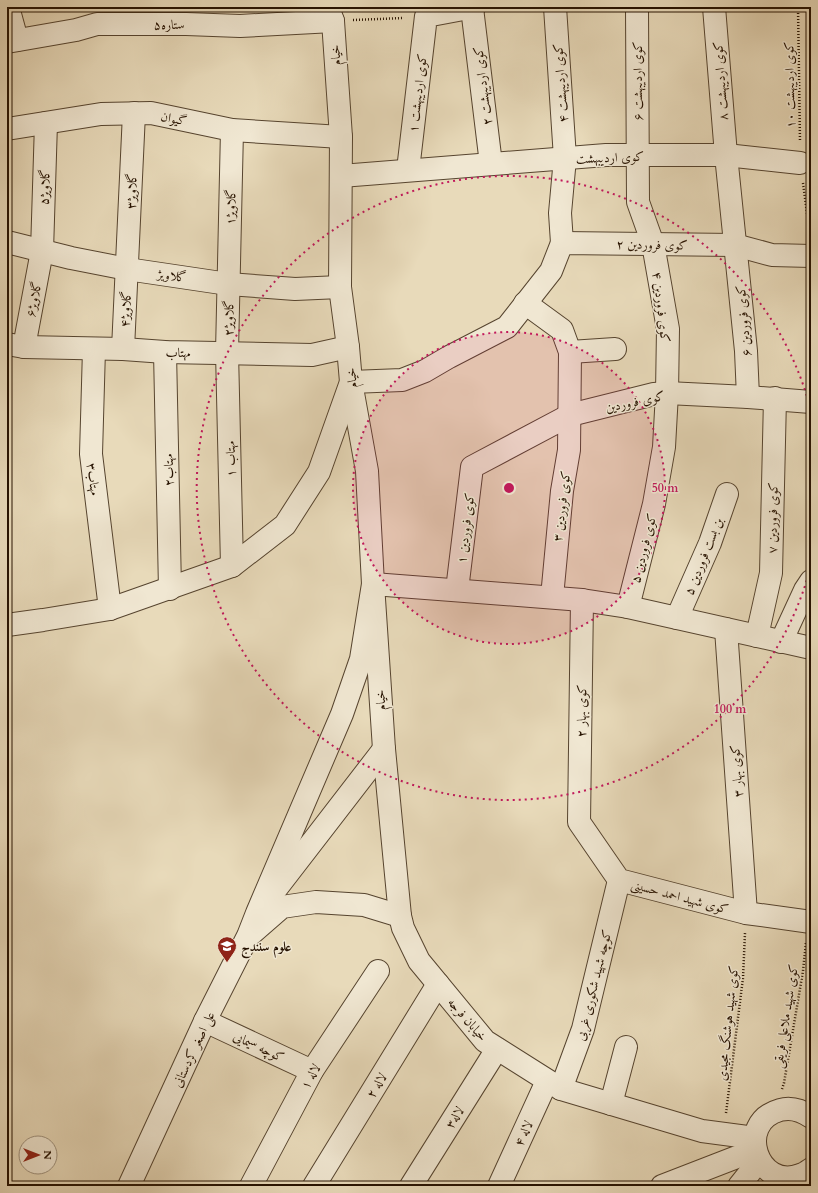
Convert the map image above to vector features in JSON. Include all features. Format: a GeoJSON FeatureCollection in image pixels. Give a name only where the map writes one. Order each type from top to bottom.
{"type":"FeatureCollection","features":[{"type":"Feature","properties":{"kind":"street"},"geometry":{"type":"LineString","coordinates":[[8,7],[12,41]]}},
{"type":"Feature","properties":{"kind":"street"},"geometry":{"type":"LineString","coordinates":[[426,16],[473,7]]}},
{"type":"Feature","properties":{"kind":"street","name":"کوی اردیبهشت ۲"},"geometry":{"type":"LineString","coordinates":[[473,7],[491,164]]}},
{"type":"Feature","properties":{"kind":"street","name":"کوی اردیبهشت ۴"},"geometry":{"type":"LineString","coordinates":[[555,7],[565,158],[560,212],[562,244]]}},
{"type":"Feature","properties":{"kind":"street","name":"کوی اردیبهشت ۶"},"geometry":{"type":"LineString","coordinates":[[637,7],[638,202],[654,244]]}},
{"type":"Feature","properties":{"kind":"street","name":"کوی اردیبهشت ۸"},"geometry":{"type":"LineString","coordinates":[[714,7],[735,245]]}},
{"type":"Feature","properties":{"kind":"street","name":"ستاره۵"},"geometry":{"type":"LineString","coordinates":[[12,41],[76,30],[95,16],[185,16],[240,26],[330,14]]}},
{"type":"Feature","properties":{"kind":"street","name":"خیام"},"geometry":{"type":"LineString","coordinates":[[330,14],[341,137],[340,287],[351,382],[367,471],[384,749]]}},
{"type":"Feature","properties":{"kind":"street","name":"کوی اردیبهشت ۱"},"geometry":{"type":"LineString","coordinates":[[408,170],[426,16]]}},
{"type":"Feature","properties":{"kind":"street","name":"گلاویژ۳"},"geometry":{"type":"LineString","coordinates":[[127,269],[134,113]]}},
{"type":"Feature","properties":{"kind":"street","name":"گیوان"},"geometry":{"type":"LineString","coordinates":[[7,130],[101,114],[151,113],[232,130],[341,137]]}},
{"type":"Feature","properties":{"kind":"street","name":"گلاویژ۵"},"geometry":{"type":"LineString","coordinates":[[42,251],[46,123]]}},
{"type":"Feature","properties":{"kind":"street","name":"گلاویژ۱"},"geometry":{"type":"LineString","coordinates":[[228,284],[232,130]]}},
{"type":"Feature","properties":{"kind":"street","name":"کوی اردیبهشت"},"geometry":{"type":"LineString","coordinates":[[341,176],[606,155],[726,155],[800,163]]}},
{"type":"Feature","properties":{"kind":"street","name":"گلاویژ"},"geometry":{"type":"LineString","coordinates":[[7,242],[127,269],[228,284],[295,290],[340,287]]}},
{"type":"Feature","properties":{"kind":"street"},"geometry":{"type":"LineString","coordinates":[[7,624],[110,609],[232,566],[285,525],[319,472],[351,382],[402,380],[425,371],[507,327],[551,271],[562,244]]}},
{"type":"Feature","properties":{"kind":"street","name":"کوی فروردین ۲"},"geometry":{"type":"LineString","coordinates":[[562,244],[735,245],[772,255],[811,256]]}},
{"type":"Feature","properties":{"kind":"street","name":"کوی فروردین ۴"},"geometry":{"type":"LineString","coordinates":[[654,244],[668,330],[667,393]]}},
{"type":"Feature","properties":{"kind":"street","name":"کوی فروردین ۶"},"geometry":{"type":"LineString","coordinates":[[735,245],[746,351],[748,397]]}},
{"type":"Feature","properties":{"kind":"street","name":"گلاویژ۶"},"geometry":{"type":"LineString","coordinates":[[15,346],[42,251]]}},
{"type":"Feature","properties":{"kind":"street","name":"گلاویژ۴"},"geometry":{"type":"LineString","coordinates":[[122,349],[127,269]]}},
{"type":"Feature","properties":{"kind":"street","name":"گلاویژ۲"},"geometry":{"type":"LineString","coordinates":[[228,284],[228,352]]}},
{"type":"Feature","properties":{"kind":"street"},"geometry":{"type":"LineString","coordinates":[[525,303],[562,330],[570,352],[570,415]]}},
{"type":"Feature","properties":{"kind":"street","name":"مهتاب"},"geometry":{"type":"LineString","coordinates":[[15,346],[122,349],[166,352],[228,352],[312,355],[348,347]]}},
{"type":"Feature","properties":{"kind":"street","name":"مهتاب۳"},"geometry":{"type":"LineString","coordinates":[[94,348],[91,454],[110,609]]}},
{"type":"Feature","properties":{"kind":"street"},"geometry":{"type":"LineString","coordinates":[[570,352],[615,349]]}},
{"type":"Feature","properties":{"kind":"street","name":"مهتاب۲"},"geometry":{"type":"LineString","coordinates":[[166,352],[170,589]]}},
{"type":"Feature","properties":{"kind":"street","name":"مهتاب ۱"},"geometry":{"type":"LineString","coordinates":[[228,352],[232,566]]}},
{"type":"Feature","properties":{"kind":"street","name":"کوی فروردین"},"geometry":{"type":"LineString","coordinates":[[472,467],[570,415],[654,394],[667,393],[775,398],[811,402]]}},
{"type":"Feature","properties":{"kind":"street","name":"کوی فروردین ۵"},"geometry":{"type":"LineString","coordinates":[[628,607],[654,504],[664,447],[667,393]]}},
{"type":"Feature","properties":{"kind":"street","name":"کوی فروردین ۷"},"geometry":{"type":"LineString","coordinates":[[757,636],[770,573],[775,398]]}},
{"type":"Feature","properties":{"kind":"street","name":"کوی فروردین ۳"},"geometry":{"type":"LineString","coordinates":[[552,598],[562,491],[569,450],[570,415]]}},
{"type":"Feature","properties":{"kind":"street","name":"کوی فروردین ۱"},"geometry":{"type":"LineString","coordinates":[[457,590],[472,467]]}},
{"type":"Feature","properties":{"kind":"street","name":"بن بست فروردین ۵"},"geometry":{"type":"LineString","coordinates":[[677,618],[710,543],[727,494]]}},
{"type":"Feature","properties":{"kind":"street"},"geometry":{"type":"LineString","coordinates":[[781,642],[805,590],[811,581]]}},
{"type":"Feature","properties":{"kind":"street"},"geometry":{"type":"LineString","coordinates":[[256,913],[342,714],[361,658],[373,584],[582,600],[628,607],[811,648]]}},
{"type":"Feature","properties":{"kind":"street","name":"کوی بهار ۲"},"geometry":{"type":"LineString","coordinates":[[579,822],[582,600]]}},
{"type":"Feature","properties":{"kind":"street","name":"کوی بهار ۳"},"geometry":{"type":"LineString","coordinates":[[726,629],[746,913]]}},
{"type":"Feature","properties":{"kind":"street"},"geometry":{"type":"LineString","coordinates":[[256,913],[384,749]]}},
{"type":"Feature","properties":{"kind":"street","name":"خیابان فرجه"},"geometry":{"type":"LineString","coordinates":[[384,749],[400,916],[403,928],[419,961],[486,1042],[554,1085],[610,1104],[702,1131],[723,1134],[756,1150]]}},
{"type":"Feature","properties":{"kind":"street","name":"کوی شهید احمد حسینی"},"geometry":{"type":"LineString","coordinates":[[579,822],[619,880],[746,913],[809,922]]}},
{"type":"Feature","properties":{"kind":"street","name":"کوچه شهید شکوری غربی"},"geometry":{"type":"LineString","coordinates":[[554,1085],[584,1029],[619,880]]}},
{"type":"Feature","properties":{"kind":"street"},"geometry":{"type":"LineString","coordinates":[[248,936],[282,907],[316,902],[364,905],[400,916]]}},
{"type":"Feature","properties":{"kind":"street","name":"علی اصغر کردستانی"},"geometry":{"type":"LineString","coordinates":[[129,1186],[205,1021],[248,936],[256,913]]}},
{"type":"Feature","properties":{"kind":"street","name":"لاله ۱"},"geometry":{"type":"LineString","coordinates":[[251,1186],[312,1071],[378,971]]}},
{"type":"Feature","properties":{"kind":"street","name":"لاله ۲"},"geometry":{"type":"LineString","coordinates":[[314,1186],[438,984]]}},
{"type":"Feature","properties":{"kind":"street","name":"کوچه سیمایی"},"geometry":{"type":"LineString","coordinates":[[205,1021],[312,1071]]}},
{"type":"Feature","properties":{"kind":"street"},"geometry":{"type":"LineString","coordinates":[[610,1104],[626,1047]]}},
{"type":"Feature","properties":{"kind":"street","name":"لاله۳"},"geometry":{"type":"LineString","coordinates":[[411,1186],[497,1049]]}},
{"type":"Feature","properties":{"kind":"street","name":"لاله ۴"},"geometry":{"type":"LineString","coordinates":[[499,1186],[554,1085]]}},
{"type":"Feature","properties":{"kind":"street"},"geometry":{"type":"LineString","coordinates":[[739,1186],[756,1150],[758,1127],[765,1118],[774,1112],[784,1109],[795,1109],[811,1117]]}},
{"type":"Feature","properties":{"kind":"street"},"geometry":{"type":"LineString","coordinates":[[756,1150],[767,1170],[778,1176],[789,1178],[801,1175],[811,1169]]}},
{"type":"Feature","properties":{"kind":"street"},"geometry":{"type":"LineString","coordinates":[[662,1186],[756,1150]]}},
{"type":"Feature","properties":{"kind":"path","name":"کوی اردیبهشت ۱۰"},"geometry":{"type":"LineString","coordinates":[[798,7],[800,163]]}},
{"type":"Feature","properties":{"kind":"path"},"geometry":{"type":"LineString","coordinates":[[330,14],[394,19],[426,16]]}},
{"type":"Feature","properties":{"kind":"path"},"geometry":{"type":"LineString","coordinates":[[800,163],[811,241]]}},
{"type":"Feature","properties":{"kind":"path","name":"کوی شهید هوشنگ مجیدی"},"geometry":{"type":"LineString","coordinates":[[723,1134],[743,978],[746,913]]}},
{"type":"Feature","properties":{"kind":"path","name":"کوی شهید ملاعلی فریقی"},"geometry":{"type":"LineString","coordinates":[[774,1112],[784,1083],[803,970],[809,922]]}},
{"type":"Feature","properties":{"kind":"place","name":"علوم سنندج"},"geometry":{"type":"Point","coordinates":[227,963]}}]}
